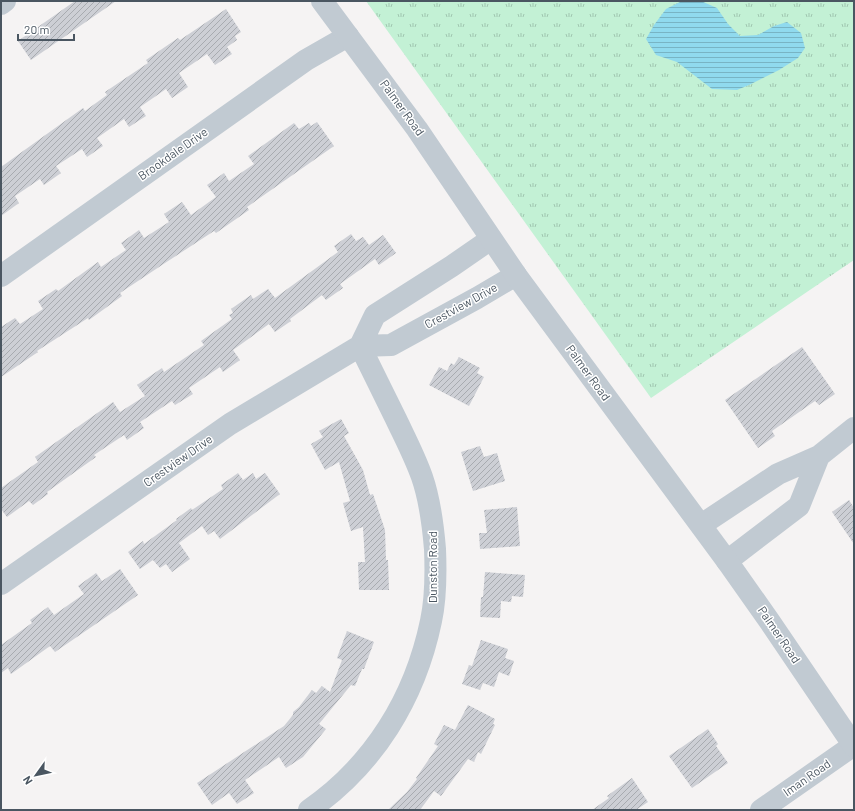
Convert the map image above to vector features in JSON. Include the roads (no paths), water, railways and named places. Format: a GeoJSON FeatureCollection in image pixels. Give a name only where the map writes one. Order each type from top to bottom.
{"type":"FeatureCollection","features":[{"type":"Feature","properties":{"kind":"street"},"geometry":{"type":"LineString","coordinates":[[1,4],[5,1]]}},
{"type":"Feature","properties":{"kind":"street","name":"Palmer Road"},"geometry":{"type":"LineString","coordinates":[[322,1],[417,129],[516,275],[701,525],[770,622],[854,746]]}},
{"type":"Feature","properties":{"kind":"street","name":"Brookdale Drive"},"geometry":{"type":"LineString","coordinates":[[1,276],[306,60],[348,36]]}},
{"type":"Feature","properties":{"kind":"street"},"geometry":{"type":"LineString","coordinates":[[360,346],[375,315],[452,266],[491,239]]}},
{"type":"Feature","properties":{"kind":"street","name":"Crestview Drive"},"geometry":{"type":"LineString","coordinates":[[1,584],[230,424],[360,346],[391,345],[516,275]]}},
{"type":"Feature","properties":{"kind":"street","name":"Dunston Road"},"geometry":{"type":"LineString","coordinates":[[309,810],[327,797],[348,778],[377,746],[395,718],[411,686],[426,643],[432,620],[435,593],[434,530],[422,478],[409,445],[360,346]]}},
{"type":"Feature","properties":{"kind":"street"},"geometry":{"type":"LineString","coordinates":[[701,525],[778,474],[819,456],[854,428]]}},
{"type":"Feature","properties":{"kind":"street"},"geometry":{"type":"LineString","coordinates":[[727,562],[799,506],[819,456]]}},
{"type":"Feature","properties":{"kind":"street","name":"Iman Road"},"geometry":{"type":"LineString","coordinates":[[761,810],[854,746]]}},
{"type":"Feature","properties":{"kind":"water"},"geometry":{"type":"Polygon","coordinates":[[[682,1],[701,1],[717,8],[728,24],[740,36],[758,35],[774,26],[787,22],[801,33],[805,48],[798,58],[779,70],[749,85],[737,90],[712,89],[677,62],[656,55],[646,39],[666,9],[682,1]]]}}]}
